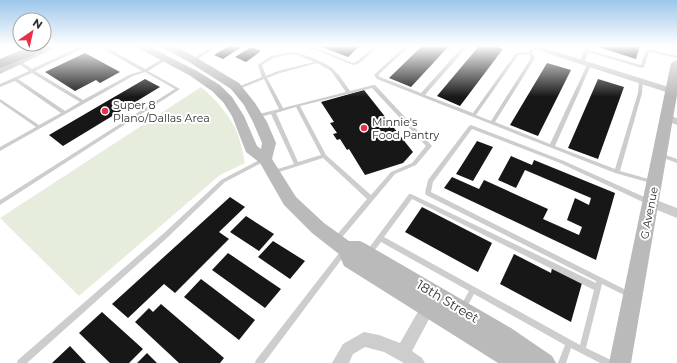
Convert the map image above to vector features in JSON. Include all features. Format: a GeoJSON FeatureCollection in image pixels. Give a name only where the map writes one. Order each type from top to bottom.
{"type":"FeatureCollection","features":[{"type":"Feature","properties":{"kind":"street"},"geometry":{"type":"LineString","coordinates":[[0,71],[17,63]]}},
{"type":"Feature","properties":{"kind":"street","name":"18th Street"},"geometry":{"type":"LineString","coordinates":[[173,63],[193,73],[216,88],[228,100],[240,122],[250,148],[269,165],[290,201],[318,228],[340,245],[350,260],[516,363]]}},
{"type":"Feature","properties":{"kind":"street"},"geometry":{"type":"LineString","coordinates":[[199,63],[218,74],[237,88],[257,116],[269,143],[269,165]]}},
{"type":"Feature","properties":{"kind":"street"},"geometry":{"type":"LineString","coordinates":[[581,63],[641,81],[675,80]]}},
{"type":"Feature","properties":{"kind":"street","name":"G Avenue"},"geometry":{"type":"LineString","coordinates":[[620,363],[634,297],[660,155],[672,120],[675,80]]}},
{"type":"Feature","properties":{"kind":"street"},"geometry":{"type":"LineString","coordinates":[[240,122],[257,116]]}},
{"type":"Feature","properties":{"kind":"street"},"geometry":{"type":"LineString","coordinates":[[651,203],[677,213]]}},
{"type":"Feature","properties":{"kind":"street","name":"18th Street"},"geometry":{"type":"LineString","coordinates":[[340,245],[360,250],[368,254],[504,335],[545,363]]}},
{"type":"Feature","properties":{"kind":"street"},"geometry":{"type":"LineString","coordinates":[[403,352],[428,308]]}},
{"type":"Feature","properties":{"kind":"street"},"geometry":{"type":"LineString","coordinates":[[340,363],[348,349],[364,339],[383,342],[403,352],[417,363]]}},
{"type":"Feature","properties":{"kind":"lane"},"geometry":{"type":"LineString","coordinates":[[20,63],[32,72],[83,102]]}},
{"type":"Feature","properties":{"kind":"lane"},"geometry":{"type":"LineString","coordinates":[[0,86],[50,63]]}},
{"type":"Feature","properties":{"kind":"lane"},"geometry":{"type":"LineString","coordinates":[[0,203],[178,89],[130,63]]}},
{"type":"Feature","properties":{"kind":"lane"},"geometry":{"type":"LineString","coordinates":[[0,149],[132,75],[144,71],[158,63]]}},
{"type":"Feature","properties":{"kind":"lane"},"geometry":{"type":"LineString","coordinates":[[263,63],[260,65],[282,110]]}},
{"type":"Feature","properties":{"kind":"lane"},"geometry":{"type":"LineString","coordinates":[[237,88],[265,77],[314,63]]}},
{"type":"Feature","properties":{"kind":"lane"},"geometry":{"type":"LineString","coordinates":[[319,63],[332,70],[349,92]]}},
{"type":"Feature","properties":{"kind":"lane"},"geometry":{"type":"LineString","coordinates":[[389,63],[376,75],[378,78],[617,172],[655,183]]}},
{"type":"Feature","properties":{"kind":"lane"},"geometry":{"type":"LineString","coordinates":[[422,95],[451,63]]}},
{"type":"Feature","properties":{"kind":"lane"},"geometry":{"type":"LineString","coordinates":[[474,115],[512,63]]}},
{"type":"Feature","properties":{"kind":"lane"},"geometry":{"type":"LineString","coordinates":[[492,123],[531,63]]}},
{"type":"Feature","properties":{"kind":"lane"},"geometry":{"type":"LineString","coordinates":[[630,63],[642,67],[643,63]]}},
{"type":"Feature","properties":{"kind":"lane"},"geometry":{"type":"LineString","coordinates":[[552,146],[585,64]]}},
{"type":"Feature","properties":{"kind":"lane"},"geometry":{"type":"LineString","coordinates":[[15,80],[64,113]]}},
{"type":"Feature","properties":{"kind":"lane"},"geometry":{"type":"LineString","coordinates":[[617,172],[640,93],[641,81]]}},
{"type":"Feature","properties":{"kind":"lane"},"geometry":{"type":"LineString","coordinates":[[257,116],[373,86],[429,146],[414,164],[393,173],[371,199],[259,363]]}},
{"type":"Feature","properties":{"kind":"lane"},"geometry":{"type":"LineString","coordinates":[[0,100],[39,127]]}},
{"type":"Feature","properties":{"kind":"lane"},"geometry":{"type":"LineString","coordinates":[[298,106],[324,156],[371,199]]}},
{"type":"Feature","properties":{"kind":"lane"},"geometry":{"type":"LineString","coordinates":[[273,112],[297,165]]}},
{"type":"Feature","properties":{"kind":"lane"},"geometry":{"type":"LineString","coordinates":[[634,297],[428,193],[430,181],[471,127],[562,162],[651,203]]}},
{"type":"Feature","properties":{"kind":"lane"},"geometry":{"type":"LineString","coordinates":[[660,155],[677,161]]}},
{"type":"Feature","properties":{"kind":"lane"},"geometry":{"type":"LineString","coordinates":[[20,363],[165,236],[224,181],[269,165],[297,165],[324,156]]}},
{"type":"Feature","properties":{"kind":"lane"},"geometry":{"type":"LineString","coordinates":[[368,254],[411,196],[598,288]]}},
{"type":"Feature","properties":{"kind":"lane"},"geometry":{"type":"LineString","coordinates":[[380,238],[569,343],[608,363]]}},
{"type":"Feature","properties":{"kind":"lane"},"geometry":{"type":"LineString","coordinates":[[582,350],[600,280]]}},
{"type":"Feature","properties":{"kind":"lane"},"geometry":{"type":"LineString","coordinates":[[463,310],[473,289]]}},
{"type":"Feature","properties":{"kind":"lane"},"geometry":{"type":"LineString","coordinates":[[562,363],[569,343]]}},
{"type":"Feature","properties":{"kind":"green space"},"geometry":{"type":"Polygon","coordinates":[[[201,87],[212,97],[231,121],[238,135],[245,163],[220,175],[79,296],[0,218],[201,87]]]}},
{"type":"Feature","properties":{"kind":"building"},"geometry":{"type":"Polygon","coordinates":[[[64,63],[103,63],[120,72],[100,83],[96,80],[75,91],[45,72],[64,63]]]}},
{"type":"Feature","properties":{"kind":"building"},"geometry":{"type":"Polygon","coordinates":[[[405,63],[433,63],[411,87],[389,78],[405,63]]]}},
{"type":"Feature","properties":{"kind":"building"},"geometry":{"type":"Polygon","coordinates":[[[465,63],[492,63],[460,106],[437,96],[465,63]]]}},
{"type":"Feature","properties":{"kind":"building"},"geometry":{"type":"Polygon","coordinates":[[[547,63],[571,70],[538,136],[510,125],[547,63]]]}},
{"type":"Feature","properties":{"kind":"building","name":"Super 8 Plano/Dallas Area"},"geometry":{"type":"Polygon","coordinates":[[[145,79],[160,87],[63,146],[49,135],[145,79]]]}},
{"type":"Feature","properties":{"kind":"building"},"geometry":{"type":"Polygon","coordinates":[[[598,79],[624,87],[598,159],[568,148],[598,79]]]}},
{"type":"Feature","properties":{"kind":"building"},"geometry":{"type":"Polygon","coordinates":[[[364,90],[413,152],[403,163],[365,175],[349,149],[347,150],[340,139],[337,140],[333,134],[337,133],[330,123],[334,122],[321,102],[364,90]]]}},
{"type":"Feature","properties":{"kind":"building"},"geometry":{"type":"Polygon","coordinates":[[[477,141],[493,147],[473,181],[456,174],[477,141]]]}},
{"type":"Feature","properties":{"kind":"building"},"geometry":{"type":"Polygon","coordinates":[[[511,156],[532,165],[534,160],[615,193],[596,260],[444,188],[452,177],[479,189],[484,180],[548,209],[543,219],[579,235],[582,227],[567,220],[575,198],[589,205],[591,198],[525,170],[516,188],[498,180],[511,156]]]}},
{"type":"Feature","properties":{"kind":"building"},"geometry":{"type":"Polygon","coordinates":[[[230,197],[245,207],[219,232],[229,239],[175,293],[164,284],[128,318],[112,304],[230,197]]]}},
{"type":"Feature","properties":{"kind":"building"},"geometry":{"type":"Polygon","coordinates":[[[422,207],[492,243],[478,272],[405,232],[422,207]]]}},
{"type":"Feature","properties":{"kind":"building"},"geometry":{"type":"Polygon","coordinates":[[[246,216],[274,234],[259,251],[230,232],[246,216]]]}},
{"type":"Feature","properties":{"kind":"building"},"geometry":{"type":"Polygon","coordinates":[[[273,241],[305,261],[290,279],[258,257],[273,241]]]}},
{"type":"Feature","properties":{"kind":"building"},"geometry":{"type":"Polygon","coordinates":[[[228,253],[281,289],[265,308],[212,270],[228,253]]]}},
{"type":"Feature","properties":{"kind":"building"},"geometry":{"type":"Polygon","coordinates":[[[514,254],[551,273],[552,268],[582,283],[571,322],[500,284],[514,254]]]}},
{"type":"Feature","properties":{"kind":"building"},"geometry":{"type":"Polygon","coordinates":[[[201,279],[255,320],[239,340],[184,297],[201,279]]]}},
{"type":"Feature","properties":{"kind":"building"},"geometry":{"type":"Polygon","coordinates":[[[161,304],[224,358],[220,363],[179,363],[135,322],[149,308],[153,312],[161,304]]]}},
{"type":"Feature","properties":{"kind":"building"},"geometry":{"type":"Polygon","coordinates":[[[102,312],[143,349],[129,363],[110,363],[79,333],[102,312]]]}},
{"type":"Feature","properties":{"kind":"building"},"geometry":{"type":"Polygon","coordinates":[[[70,346],[86,363],[52,363],[70,346]]]}},
{"type":"Feature","properties":{"kind":"building"},"geometry":{"type":"Polygon","coordinates":[[[147,353],[157,363],[137,363],[147,353]]]}},
{"type":"Feature","properties":{"kind":"place","name":"Super 8 Plano/Dallas Area"},"geometry":{"type":"Point","coordinates":[105,111]}},
{"type":"Feature","properties":{"kind":"place","name":"Minnie's Food Pantry"},"geometry":{"type":"Point","coordinates":[364,128]}}]}
